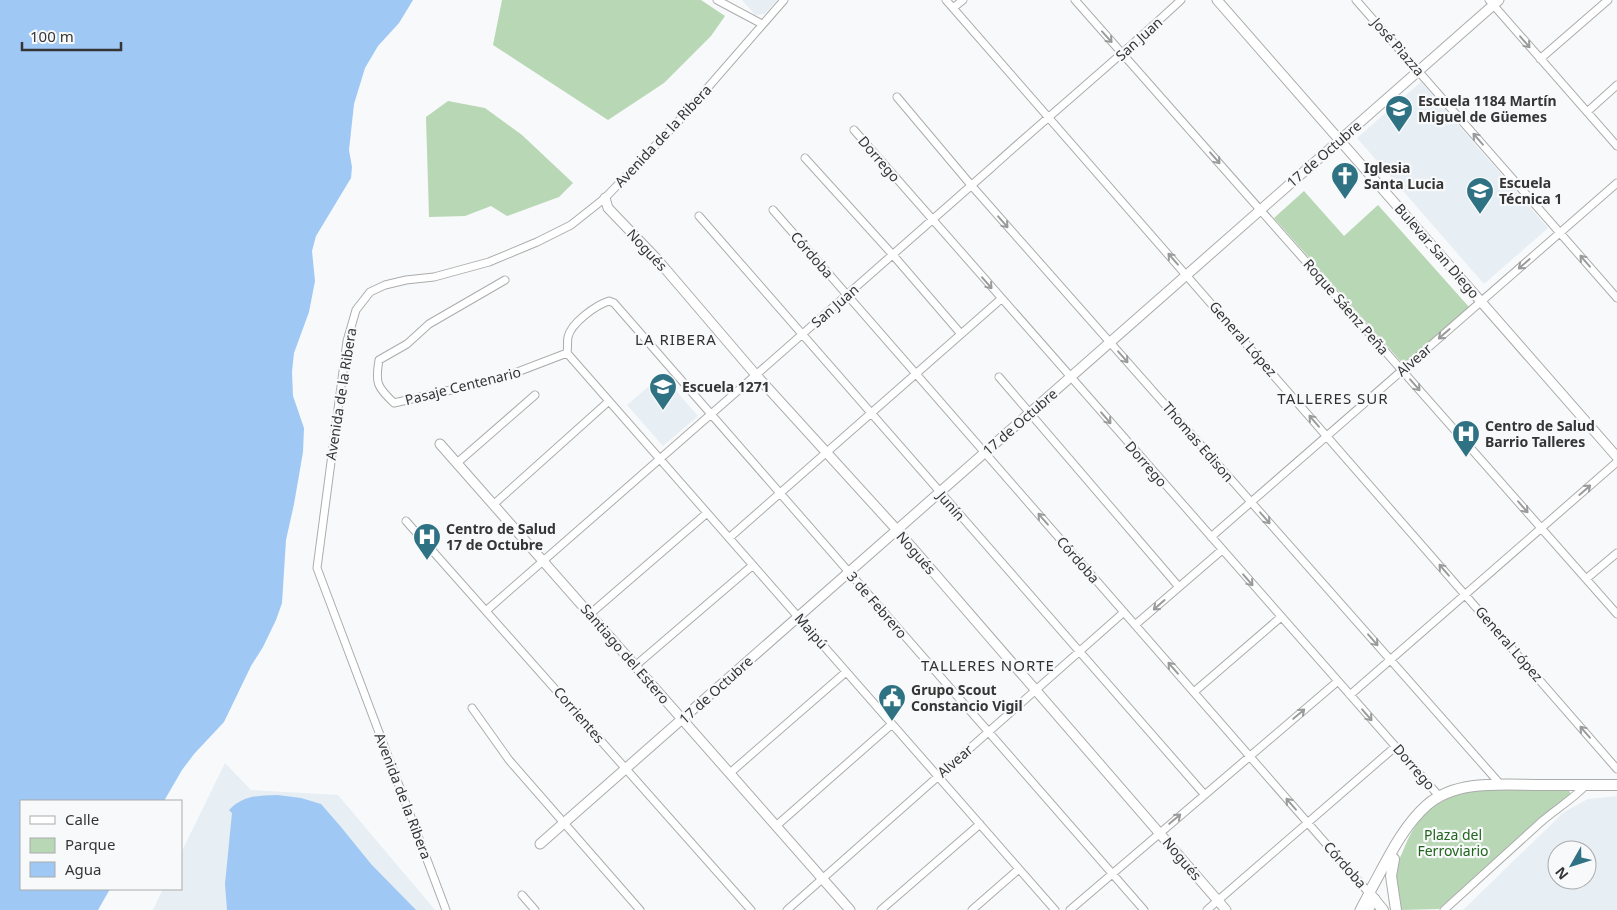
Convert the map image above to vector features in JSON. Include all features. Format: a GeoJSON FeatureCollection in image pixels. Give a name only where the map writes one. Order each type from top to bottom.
{"type":"FeatureCollection","features":[{"type":"Feature","properties":{"kind":"main road"},"geometry":{"type":"LineString","coordinates":[[1372,896],[1397,841],[1417,815],[1439,796],[1448,792],[1476,786],[1617,785]]}},
{"type":"Feature","properties":{"kind":"main road"},"geometry":{"type":"LineString","coordinates":[[1372,896],[1402,844],[1407,830]]}},
{"type":"Feature","properties":{"kind":"main road"},"geometry":{"type":"LineString","coordinates":[[1394,859],[1391,876],[1396,910]]}},
{"type":"Feature","properties":{"kind":"main road","name":"Córdoba"},"geometry":{"type":"LineString","coordinates":[[1372,896],[1383,910]]}},
{"type":"Feature","properties":{"kind":"street"},"geometry":{"type":"LineString","coordinates":[[717,0],[762,24]]}},
{"type":"Feature","properties":{"kind":"street","name":"Avenida de la Ribera"},"geometry":{"type":"LineString","coordinates":[[446,910],[316,568],[347,341],[356,310],[370,292],[385,285],[406,280],[434,277],[489,262],[537,242],[571,224],[605,198],[678,123],[784,0]]}},
{"type":"Feature","properties":{"kind":"street","name":"General López"},"geometry":{"type":"LineString","coordinates":[[946,0],[1617,769]]}},
{"type":"Feature","properties":{"kind":"street"},"geometry":{"type":"LineString","coordinates":[[954,8],[963,0]]}},
{"type":"Feature","properties":{"kind":"street","name":"Roque Sáenz Peña"},"geometry":{"type":"LineString","coordinates":[[1075,0],[1617,614]]}},
{"type":"Feature","properties":{"kind":"street","name":"San Juan"},"geometry":{"type":"LineString","coordinates":[[487,610],[1123,54],[1181,0]]}},
{"type":"Feature","properties":{"kind":"street","name":"Bulevar San Diego"},"geometry":{"type":"LineString","coordinates":[[1217,0],[1617,457]]}},
{"type":"Feature","properties":{"kind":"street","name":"José Piazza"},"geometry":{"type":"LineString","coordinates":[[1356,0],[1617,298]]}},
{"type":"Feature","properties":{"kind":"street"},"geometry":{"type":"LineString","coordinates":[[1540,59],[1608,0]]}},
{"type":"Feature","properties":{"kind":"street"},"geometry":{"type":"LineString","coordinates":[[1494,2],[1540,59],[1617,146]]}},
{"type":"Feature","properties":{"kind":"street","name":"17 de Octubre"},"geometry":{"type":"LineString","coordinates":[[540,844],[683,720],[1494,2]]}},
{"type":"Feature","properties":{"kind":"street"},"geometry":{"type":"LineString","coordinates":[[1587,112],[1617,85]]}},
{"type":"Feature","properties":{"kind":"street","name":"Thomas Edison"},"geometry":{"type":"LineString","coordinates":[[897,96],[971,185],[1501,785]]}},
{"type":"Feature","properties":{"kind":"street","name":"Dorrego"},"geometry":{"type":"LineString","coordinates":[[854,130],[1439,796]]}},
{"type":"Feature","properties":{"kind":"street"},"geometry":{"type":"LineString","coordinates":[[805,158],[893,255],[961,334]]}},
{"type":"Feature","properties":{"kind":"street","name":"Alvear"},"geometry":{"type":"LineString","coordinates":[[1211,537],[1617,182]]}},
{"type":"Feature","properties":{"kind":"street","name":"Nogués"},"geometry":{"type":"LineString","coordinates":[[605,198],[608,208],[656,258],[756,375],[897,530],[1226,910]]}},
{"type":"Feature","properties":{"kind":"street","name":"Córdoba"},"geometry":{"type":"LineString","coordinates":[[773,210],[1372,896]]}},
{"type":"Feature","properties":{"kind":"street","name":"Junín"},"geometry":{"type":"LineString","coordinates":[[699,216],[870,414],[1204,794]]}},
{"type":"Feature","properties":{"kind":"street","name":"Pasaje Centenario"},"geometry":{"type":"LineString","coordinates":[[506,280],[429,324],[407,344],[379,360],[376,377],[382,392],[394,403],[500,379],[567,353]]}},
{"type":"Feature","properties":{"kind":"street"},"geometry":{"type":"LineString","coordinates":[[729,538],[1001,299]]}},
{"type":"Feature","properties":{"kind":"street","name":"3 de Febrero"},"geometry":{"type":"LineString","coordinates":[[567,353],[568,336],[572,328],[594,308],[609,301],[614,303],[1144,910]]}},
{"type":"Feature","properties":{"kind":"street","name":"Maipú"},"geometry":{"type":"LineString","coordinates":[[567,353],[1055,910]]}},
{"type":"Feature","properties":{"kind":"street"},"geometry":{"type":"LineString","coordinates":[[999,377],[1179,587]]}},
{"type":"Feature","properties":{"kind":"street"},"geometry":{"type":"LineString","coordinates":[[457,464],[536,395]]}},
{"type":"Feature","properties":{"kind":"street"},"geometry":{"type":"LineString","coordinates":[[493,505],[609,401]]}},
{"type":"Feature","properties":{"kind":"street","name":"Santiago del Estero"},"geometry":{"type":"LineString","coordinates":[[440,444],[850,910]]}},
{"type":"Feature","properties":{"kind":"street"},"geometry":{"type":"LineString","coordinates":[[1350,695],[1617,462]]}},
{"type":"Feature","properties":{"kind":"street"},"geometry":{"type":"LineString","coordinates":[[590,614],[707,513]]}},
{"type":"Feature","properties":{"kind":"street","name":"Corrientes"},"geometry":{"type":"LineString","coordinates":[[406,521],[487,610],[751,910]]}},
{"type":"Feature","properties":{"kind":"street"},"geometry":{"type":"LineString","coordinates":[[1135,625],[1222,550]]}},
{"type":"Feature","properties":{"kind":"street"},"geometry":{"type":"LineString","coordinates":[[1586,579],[1617,553]]}},
{"type":"Feature","properties":{"kind":"street"},"geometry":{"type":"LineString","coordinates":[[635,666],[753,565]]}},
{"type":"Feature","properties":{"kind":"street","name":"Alvear"},"geometry":{"type":"LineString","coordinates":[[787,910],[1124,612]]}},
{"type":"Feature","properties":{"kind":"street"},"geometry":{"type":"LineString","coordinates":[[1194,692],[1281,617]]}},
{"type":"Feature","properties":{"kind":"street"},"geometry":{"type":"LineString","coordinates":[[730,773],[846,672]]}},
{"type":"Feature","properties":{"kind":"street"},"geometry":{"type":"LineString","coordinates":[[1070,910],[1338,681]]}},
{"type":"Feature","properties":{"kind":"street"},"geometry":{"type":"LineString","coordinates":[[472,708],[508,760],[640,910]]}},
{"type":"Feature","properties":{"kind":"street"},"geometry":{"type":"LineString","coordinates":[[776,826],[892,724]]}},
{"type":"Feature","properties":{"kind":"street"},"geometry":{"type":"LineString","coordinates":[[1207,910],[1396,746]]}},
{"type":"Feature","properties":{"kind":"street"},"geometry":{"type":"LineString","coordinates":[[1444,910],[1541,822],[1573,798],[1586,785]]}},
{"type":"Feature","properties":{"kind":"street"},"geometry":{"type":"LineString","coordinates":[[881,910],[980,824]]}},
{"type":"Feature","properties":{"kind":"street"},"geometry":{"type":"LineString","coordinates":[[972,910],[1019,869]]}},
{"type":"Feature","properties":{"kind":"street"},"geometry":{"type":"LineString","coordinates":[[522,896],[535,910]]}},
{"type":"Feature","properties":{"kind":"street"},"geometry":{"type":"LineString","coordinates":[[1360,910],[1372,896]]}},
{"type":"Feature","properties":{"kind":"street"},"geometry":{"type":"LineString","coordinates":[[1368,910],[1372,896]]}},
{"type":"Feature","properties":{"kind":"shaded area"},"geometry":{"type":"Polygon","coordinates":[[[742,0],[777,0],[765,14],[755,15],[742,0]]]}},
{"type":"Feature","properties":{"kind":"shaded area"},"geometry":{"type":"Polygon","coordinates":[[[1421,82],[1548,228],[1484,284],[1357,138],[1421,82]]]}},
{"type":"Feature","properties":{"kind":"shaded area","name":"Escuela 1271"},"geometry":{"type":"Polygon","coordinates":[[[662,375],[698,416],[663,446],[627,405],[662,375]]]}},
{"type":"Feature","properties":{"kind":"shaded area"},"geometry":{"type":"Polygon","coordinates":[[[225,763],[251,790],[338,795],[435,910],[153,910],[163,890],[182,890],[182,851],[225,763]]]}},
{"type":"Feature","properties":{"kind":"shaded area"},"geometry":{"type":"Polygon","coordinates":[[[1617,796],[1617,910],[1463,910],[1564,812],[1588,799],[1617,796]]]}},
{"type":"Feature","properties":{"kind":"green space"},"geometry":{"type":"Polygon","coordinates":[[[502,0],[701,0],[725,16],[711,36],[664,83],[608,120],[493,45],[502,0]]]}},
{"type":"Feature","properties":{"kind":"green space"},"geometry":{"type":"Polygon","coordinates":[[[448,101],[485,108],[522,135],[573,183],[559,197],[507,216],[491,206],[465,216],[429,217],[426,117],[448,101]]]}},
{"type":"Feature","properties":{"kind":"green space"},"geometry":{"type":"Polygon","coordinates":[[[1304,191],[1344,236],[1378,205],[1469,307],[1404,365],[1274,218],[1304,191]]]}},
{"type":"Feature","properties":{"kind":"green space","name":"Plaza del Ferroviario"},"geometry":{"type":"Polygon","coordinates":[[[1493,789],[1568,789],[1571,794],[1539,818],[1439,909],[1401,910],[1395,872],[1405,846],[1420,820],[1439,803],[1464,793],[1493,789]]]}},
{"type":"Feature","properties":{"kind":"water"},"geometry":{"type":"Polygon","coordinates":[[[0,0],[413,0],[399,23],[378,46],[365,68],[354,104],[349,150],[352,167],[351,178],[316,236],[312,251],[315,281],[309,312],[294,353],[292,372],[293,396],[304,428],[303,452],[286,540],[282,603],[276,620],[224,722],[194,754],[165,800],[20,800],[20,890],[109,890],[98,910],[0,910],[0,0]]]}},
{"type":"Feature","properties":{"kind":"water"},"geometry":{"type":"Polygon","coordinates":[[[277,795],[301,798],[321,804],[371,864],[416,910],[227,910],[225,884],[232,813],[229,810],[240,801],[246,799],[257,796],[277,795]]]}},
{"type":"Feature","properties":{"kind":"place","name":"Escuela 1184 Martín Miguel de Güemes"},"geometry":{"type":"Point","coordinates":[1399,133]}},
{"type":"Feature","properties":{"kind":"place","name":"Iglesia Santa Lucia"},"geometry":{"type":"Point","coordinates":[1345,200]}},
{"type":"Feature","properties":{"kind":"place","name":"Escuela Técnica 1"},"geometry":{"type":"Point","coordinates":[1480,215]}},
{"type":"Feature","properties":{"kind":"place","name":"Escuela 1271"},"geometry":{"type":"Point","coordinates":[663,411]}},
{"type":"Feature","properties":{"kind":"place","name":"Centro de Salud Barrio Talleres"},"geometry":{"type":"Point","coordinates":[1466,458]}},
{"type":"Feature","properties":{"kind":"place","name":"Centro de Salud 17 de Octubre"},"geometry":{"type":"Point","coordinates":[427,561]}},
{"type":"Feature","properties":{"kind":"place","name":"Grupo Scout Constancio Vigil"},"geometry":{"type":"Point","coordinates":[892,722]}},
{"type":"Feature","properties":{"kind":"district","name":"LA RIBERA"},"geometry":{"type":"Point","coordinates":[676,340]}},
{"type":"Feature","properties":{"kind":"district","name":"TALLERES SUR"},"geometry":{"type":"Point","coordinates":[1333,399]}},
{"type":"Feature","properties":{"kind":"district","name":"TALLERES NORTE"},"geometry":{"type":"Point","coordinates":[988,666]}}]}
